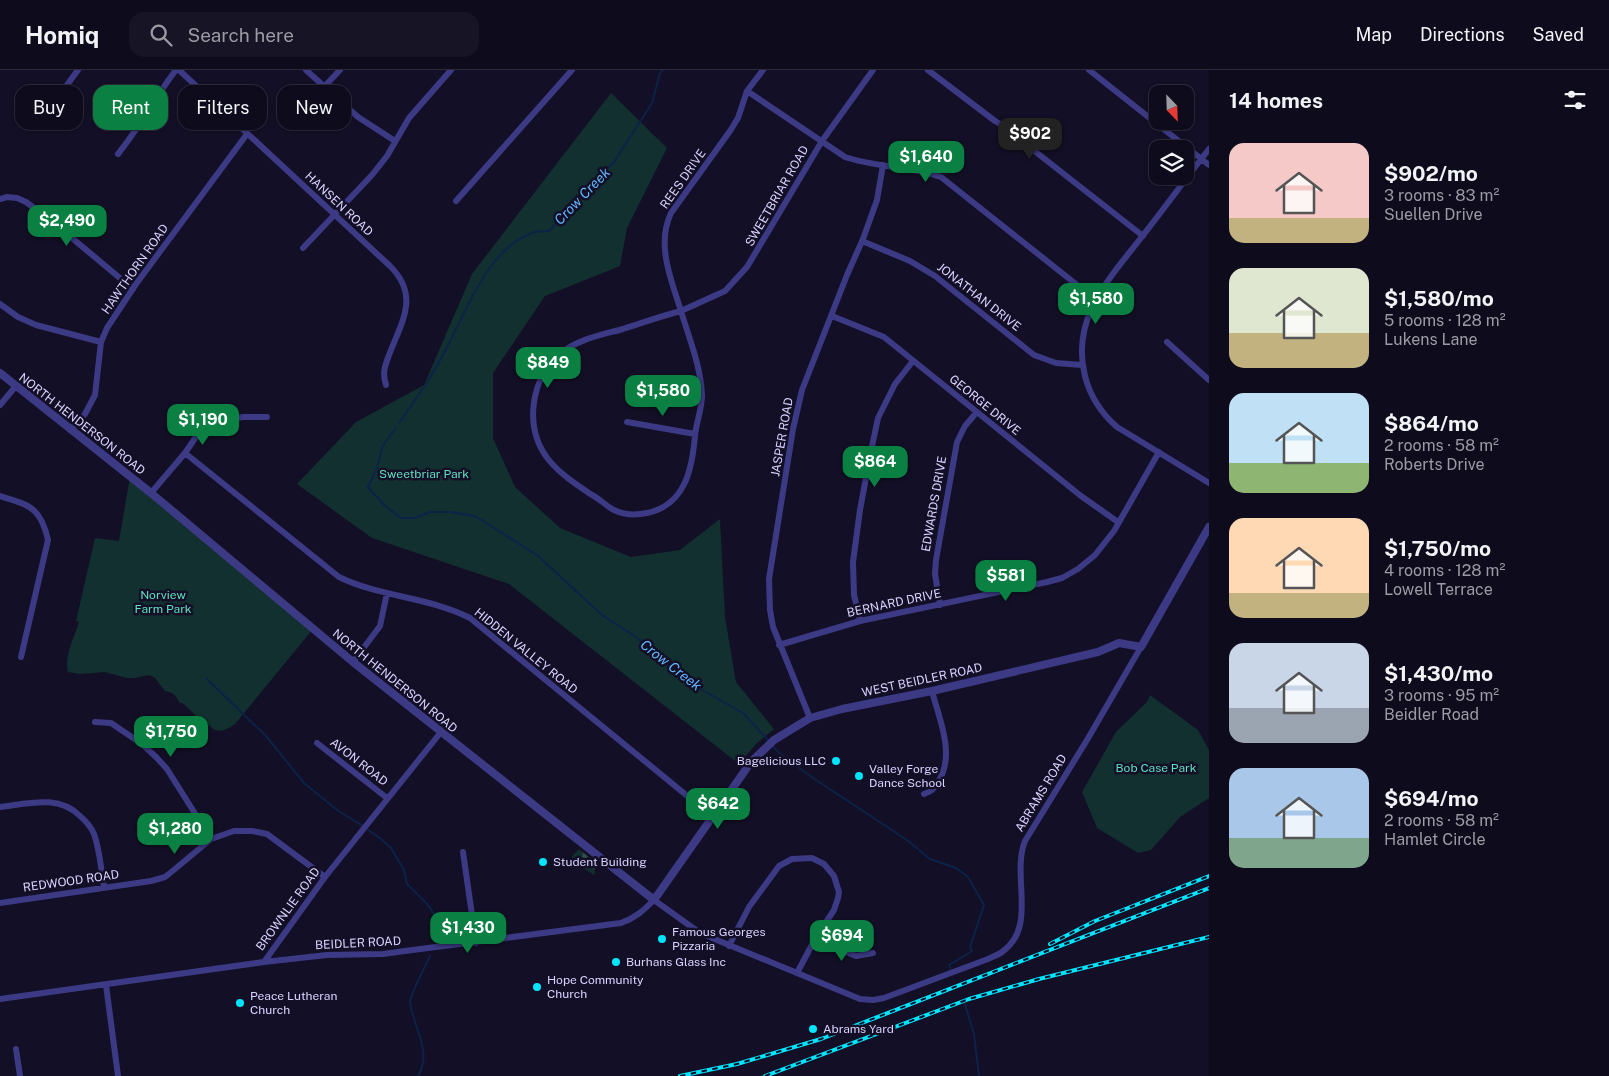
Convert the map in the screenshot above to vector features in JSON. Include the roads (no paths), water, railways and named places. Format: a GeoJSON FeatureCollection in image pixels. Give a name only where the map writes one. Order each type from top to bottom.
{"type":"FeatureCollection","features":[{"type":"Feature","properties":{"kind":"street"},"geometry":{"type":"LineString","coordinates":[[67,85],[78,70]]}},
{"type":"Feature","properties":{"kind":"street"},"geometry":{"type":"LineString","coordinates":[[118,154],[140,125],[162,88],[177,70]]}},
{"type":"Feature","properties":{"kind":"street","name":"HANSEN ROAD"},"geometry":{"type":"LineString","coordinates":[[177,70],[395,270],[406,287],[408,300],[406,313],[383,371],[386,385]]}},
{"type":"Feature","properties":{"kind":"street"},"geometry":{"type":"LineString","coordinates":[[306,70],[322,85]]}},
{"type":"Feature","properties":{"kind":"street"},"geometry":{"type":"LineString","coordinates":[[326,85],[340,70]]}},
{"type":"Feature","properties":{"kind":"street"},"geometry":{"type":"LineString","coordinates":[[303,248],[383,162],[416,110],[451,70]]}},
{"type":"Feature","properties":{"kind":"street"},"geometry":{"type":"LineString","coordinates":[[456,201],[572,70]]}},
{"type":"Feature","properties":{"kind":"street","name":"REES DRIVE"},"geometry":{"type":"LineString","coordinates":[[695,434],[702,396],[700,381],[667,264],[664,242],[666,225],[672,213],[738,118],[747,91],[763,70]]}},
{"type":"Feature","properties":{"kind":"street","name":"SWEETBRIAR ROAD"},"geometry":{"type":"LineString","coordinates":[[695,434],[691,463],[681,492],[670,504],[656,511],[642,514],[625,514],[614,510],[565,476],[541,449],[535,432],[534,407],[536,389],[548,366],[573,344],[681,311],[725,291],[740,276],[757,253],[822,141],[873,70]]}},
{"type":"Feature","properties":{"kind":"street"},"geometry":{"type":"LineString","coordinates":[[928,70],[1143,236]]}},
{"type":"Feature","properties":{"kind":"street"},"geometry":{"type":"LineString","coordinates":[[1090,70],[1209,165]]}},
{"type":"Feature","properties":{"kind":"street"},"geometry":{"type":"LineString","coordinates":[[747,91],[845,157],[862,162],[918,169],[941,177],[1096,300]]}},
{"type":"Feature","properties":{"kind":"street"},"geometry":{"type":"LineString","coordinates":[[351,111],[395,141]]}},
{"type":"Feature","properties":{"kind":"street","name":"HAWTHORN ROAD"},"geometry":{"type":"LineString","coordinates":[[70,430],[85,414],[95,395],[101,342],[107,328],[133,289],[247,134]]}},
{"type":"Feature","properties":{"kind":"street"},"geometry":{"type":"LineString","coordinates":[[1209,149],[1131,250],[1096,300],[1089,314],[1082,337],[1082,365],[1088,385],[1094,399],[1107,417],[1118,427],[1209,483]]}},
{"type":"Feature","properties":{"kind":"street","name":"JASPER ROAD"},"geometry":{"type":"LineString","coordinates":[[810,718],[779,645],[770,610],[769,579],[793,429],[802,390],[877,200],[883,165]]}},
{"type":"Feature","properties":{"kind":"street"},"geometry":{"type":"LineString","coordinates":[[0,199],[12,198],[26,202],[133,289]]}},
{"type":"Feature","properties":{"kind":"street","name":"JONATHAN DRIVE"},"geometry":{"type":"LineString","coordinates":[[862,241],[924,268],[1034,354],[1056,363],[1082,365]]}},
{"type":"Feature","properties":{"kind":"street"},"geometry":{"type":"LineString","coordinates":[[0,304],[18,318],[36,325],[101,342]]}},
{"type":"Feature","properties":{"kind":"street","name":"GEORGE DRIVE"},"geometry":{"type":"LineString","coordinates":[[832,316],[884,337],[1081,496],[1118,522]]}},
{"type":"Feature","properties":{"kind":"street"},"geometry":{"type":"LineString","coordinates":[[1167,342],[1209,380]]}},
{"type":"Feature","properties":{"kind":"street"},"geometry":{"type":"LineString","coordinates":[[860,621],[854,595],[853,562],[870,456],[878,418],[895,384],[913,361]]}},
{"type":"Feature","properties":{"kind":"street","name":"NORTH HENDERSON ROAD"},"geometry":{"type":"LineString","coordinates":[[0,373],[151,493],[353,662],[654,900],[700,933],[797,973]]}},
{"type":"Feature","properties":{"kind":"street"},"geometry":{"type":"LineString","coordinates":[[0,405],[16,386]]}},
{"type":"Feature","properties":{"kind":"street","name":"EDWARDS DRIVE"},"geometry":{"type":"LineString","coordinates":[[940,605],[936,589],[936,560],[957,442],[965,426],[976,412]]}},
{"type":"Feature","properties":{"kind":"street"},"geometry":{"type":"LineString","coordinates":[[151,493],[185,453],[198,434],[222,421],[243,417],[267,417]]}},
{"type":"Feature","properties":{"kind":"street"},"geometry":{"type":"LineString","coordinates":[[627,422],[695,434]]}},
{"type":"Feature","properties":{"kind":"street","name":"BERNARD DRIVE"},"geometry":{"type":"LineString","coordinates":[[779,645],[860,621],[1062,578],[1078,569],[1107,542],[1159,452]]}},
{"type":"Feature","properties":{"kind":"street","name":"HIDDEN VALLEY ROAD"},"geometry":{"type":"LineString","coordinates":[[185,453],[266,516],[334,573],[349,582],[453,610],[470,618],[713,817]]}},
{"type":"Feature","properties":{"kind":"street"},"geometry":{"type":"LineString","coordinates":[[0,496],[24,503],[36,511],[44,523],[48,540],[21,657]]}},
{"type":"Feature","properties":{"kind":"street"},"geometry":{"type":"LineString","coordinates":[[1141,647],[1209,527]]}},
{"type":"Feature","properties":{"kind":"street"},"geometry":{"type":"LineString","coordinates":[[353,662],[380,626],[387,592]]}},
{"type":"Feature","properties":{"kind":"street","name":"WEST BEIDLER ROAD"},"geometry":{"type":"LineString","coordinates":[[654,900],[751,762],[774,740],[810,718],[842,709],[932,691],[1098,652],[1119,643],[1141,647]]}},
{"type":"Feature","properties":{"kind":"street","name":"ABRAMS ROAD"},"geometry":{"type":"LineString","coordinates":[[797,973],[868,1000],[884,998],[1002,952],[1017,936],[1022,917],[1020,865],[1025,841],[1141,647]]}},
{"type":"Feature","properties":{"kind":"street"},"geometry":{"type":"LineString","coordinates":[[924,794],[932,791],[944,772],[946,762],[946,745],[932,691]]}},
{"type":"Feature","properties":{"kind":"street"},"geometry":{"type":"LineString","coordinates":[[96,722],[111,723],[142,744],[167,769],[211,839]]}},
{"type":"Feature","properties":{"kind":"street","name":"BROWNLIE ROAD"},"geometry":{"type":"LineString","coordinates":[[0,999],[264,962],[325,878],[441,732]]}},
{"type":"Feature","properties":{"kind":"street","name":"AVON ROAD"},"geometry":{"type":"LineString","coordinates":[[317,743],[387,798]]}},
{"type":"Feature","properties":{"kind":"street"},"geometry":{"type":"LineString","coordinates":[[0,807],[57,802],[75,810],[94,833],[104,887]]}},
{"type":"Feature","properties":{"kind":"street","name":"REDWOOD ROAD"},"geometry":{"type":"LineString","coordinates":[[0,903],[151,881],[165,876],[211,839],[234,831],[252,831],[267,834],[325,878]]}},
{"type":"Feature","properties":{"kind":"street"},"geometry":{"type":"LineString","coordinates":[[464,852],[476,943]]}},
{"type":"Feature","properties":{"kind":"street"},"geometry":{"type":"LineString","coordinates":[[729,946],[749,906],[779,866],[792,859],[812,858],[824,864],[834,876],[838,898],[834,910],[815,939],[797,973]]}},
{"type":"Feature","properties":{"kind":"street","name":"BEIDLER ROAD"},"geometry":{"type":"LineString","coordinates":[[264,962],[328,955],[383,954],[621,923],[632,920],[654,900]]}},
{"type":"Feature","properties":{"kind":"street"},"geometry":{"type":"LineString","coordinates":[[815,939],[856,956],[874,953]]}},
{"type":"Feature","properties":{"kind":"street"},"geometry":{"type":"LineString","coordinates":[[106,985],[118,1076]]}},
{"type":"Feature","properties":{"kind":"street"},"geometry":{"type":"LineString","coordinates":[[16,1049],[20,1076]]}},
{"type":"Feature","properties":{"kind":"waterway","name":"Crow Creek"},"geometry":{"type":"LineString","coordinates":[[399,423],[436,368],[470,300],[490,267],[515,242],[534,232],[549,231],[583,191],[614,162],[652,103],[660,73],[663,70]]}},
{"type":"Feature","properties":{"kind":"waterway","name":"Crow Creek"},"geometry":{"type":"LineString","coordinates":[[396,428],[383,445],[377,468],[368,487],[383,504],[401,518],[414,518],[430,512],[450,512],[475,516],[537,555],[602,615],[636,637],[697,687],[743,713],[769,741]]}},
{"type":"Feature","properties":{"kind":"waterway"},"geometry":{"type":"LineString","coordinates":[[206,678],[266,736],[304,783],[337,810],[363,826]]}},
{"type":"Feature","properties":{"kind":"waterway","name":"Crow Creek"},"geometry":{"type":"LineString","coordinates":[[772,745],[778,752],[813,778],[907,840],[930,859],[956,868],[968,877],[984,905],[970,947],[972,951],[949,965],[951,970]]}},
{"type":"Feature","properties":{"kind":"waterway"},"geometry":{"type":"LineString","coordinates":[[367,829],[391,848],[404,870],[407,884],[427,904],[437,918],[441,929],[436,939]]}},
{"type":"Feature","properties":{"kind":"waterway"},"geometry":{"type":"LineString","coordinates":[[418,1076],[422,1067],[423,1049],[410,1002],[430,956]]}},
{"type":"Feature","properties":{"kind":"waterway","name":"Crow Creek"},"geometry":{"type":"LineString","coordinates":[[965,1004],[974,1034],[979,1076]]}},
{"type":"Feature","properties":{"kind":"railway"},"geometry":{"type":"LineString","coordinates":[[1050,944],[1095,921],[1209,876]]}},
{"type":"Feature","properties":{"kind":"railway"},"geometry":{"type":"LineString","coordinates":[[680,1076],[737,1064],[821,1039],[1209,888]]}},
{"type":"Feature","properties":{"kind":"railway"},"geometry":{"type":"LineString","coordinates":[[765,1076],[969,999],[1039,979],[1209,937]]}},
{"type":"Feature","properties":{"kind":"place","name":"Bagelicious LLC"},"geometry":{"type":"Point","coordinates":[836,761]}},
{"type":"Feature","properties":{"kind":"place","name":"Valley Forge Dance School"},"geometry":{"type":"Point","coordinates":[859,776]}},
{"type":"Feature","properties":{"kind":"place","name":"Student Building"},"geometry":{"type":"Point","coordinates":[543,862]}},
{"type":"Feature","properties":{"kind":"place","name":"Famous Georges Pizzaria"},"geometry":{"type":"Point","coordinates":[662,939]}},
{"type":"Feature","properties":{"kind":"place","name":"Burhans Glass Inc"},"geometry":{"type":"Point","coordinates":[616,962]}},
{"type":"Feature","properties":{"kind":"place","name":"Hope Community Church"},"geometry":{"type":"Point","coordinates":[537,987]}},
{"type":"Feature","properties":{"kind":"place","name":"Peace Lutheran Church"},"geometry":{"type":"Point","coordinates":[240,1003]}},
{"type":"Feature","properties":{"kind":"place","name":"Abrams Yard"},"geometry":{"type":"Point","coordinates":[813,1029]}},
{"type":"Feature","properties":{"kind":"park label","name":"Sweetbriar Park"},"geometry":{"type":"Point","coordinates":[424,474]}},
{"type":"Feature","properties":{"kind":"park label","name":"Norview Farm Park"},"geometry":{"type":"Point","coordinates":[163,602]}},
{"type":"Feature","properties":{"kind":"park label","name":"Bob Case Park"},"geometry":{"type":"Point","coordinates":[1156,768]}}]}
